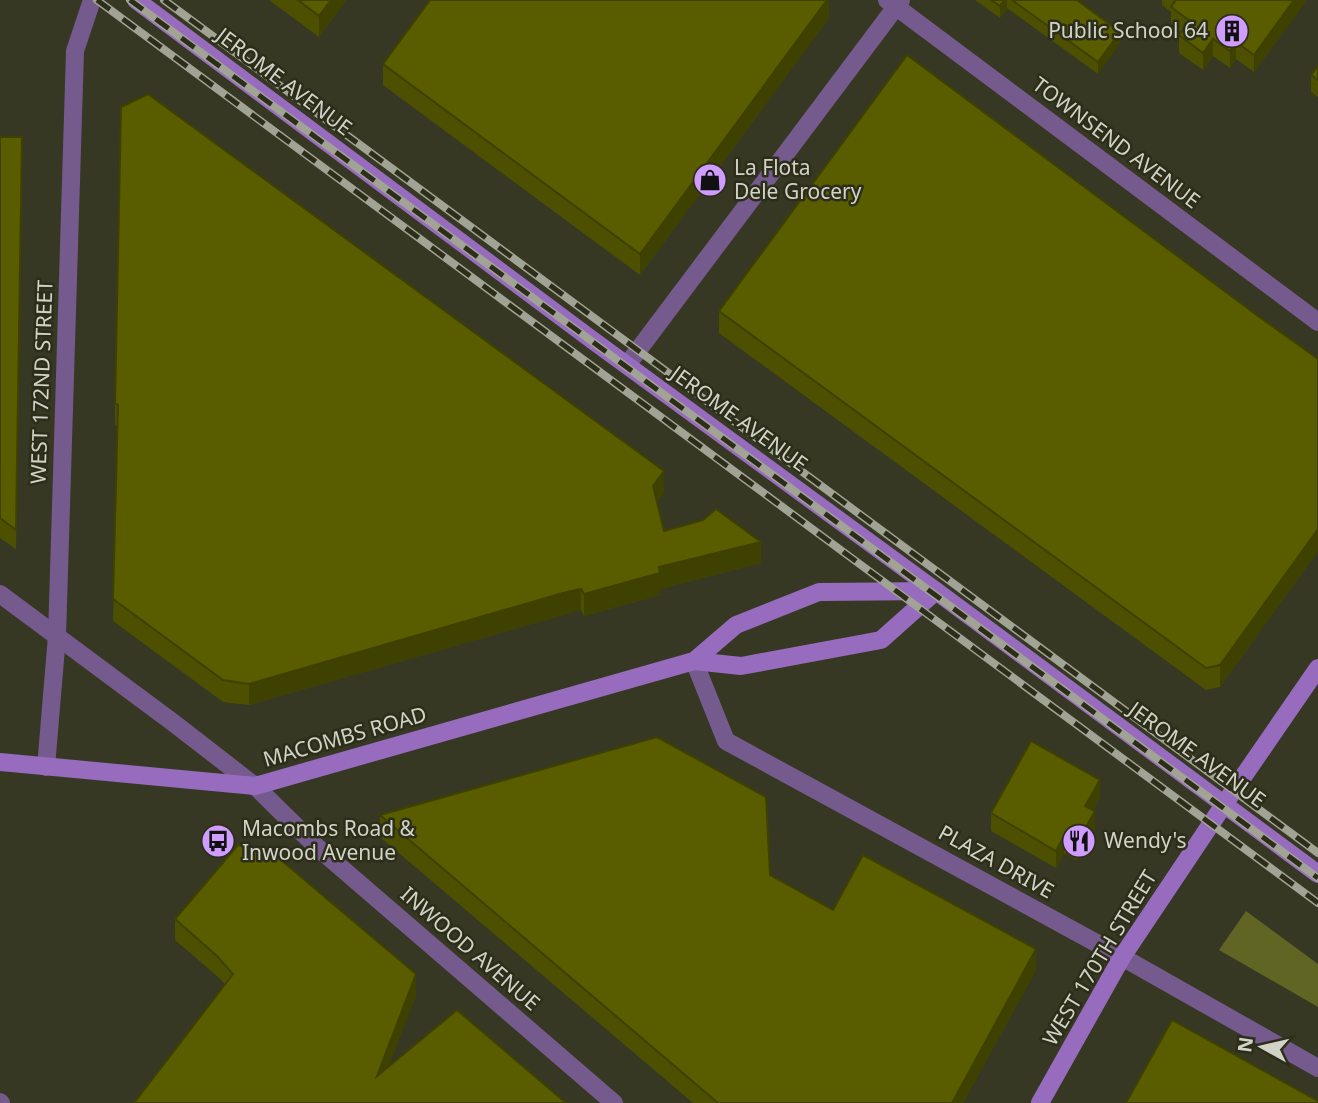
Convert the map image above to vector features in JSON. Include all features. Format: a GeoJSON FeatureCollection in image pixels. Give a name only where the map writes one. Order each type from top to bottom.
{"type":"FeatureCollection","features":[{"type":"Feature","properties":{"kind":"street","name":"WEST 172ND STREET"},"geometry":{"type":"LineString","coordinates":[[46,767],[57,636],[75,51],[92,0]]}},
{"type":"Feature","properties":{"kind":"street","name":"JEROME AVENUE"},"geometry":{"type":"LineString","coordinates":[[136,0],[626,365],[1318,874]]}},
{"type":"Feature","properties":{"kind":"street"},"geometry":{"type":"LineString","coordinates":[[626,365],[895,2]]}},
{"type":"Feature","properties":{"kind":"street","name":"TOWNSEND AVENUE"},"geometry":{"type":"LineString","coordinates":[[895,2],[1318,322]]}},
{"type":"Feature","properties":{"kind":"street","name":"MACOMBS ROAD"},"geometry":{"type":"LineString","coordinates":[[694,661],[736,625],[818,592],[936,591]]}},
{"type":"Feature","properties":{"kind":"street","name":"MACOMBS ROAD"},"geometry":{"type":"LineString","coordinates":[[0,762],[255,786],[694,661],[741,666],[881,640],[936,591]]}},
{"type":"Feature","properties":{"kind":"street","name":"INWOOD AVENUE"},"geometry":{"type":"LineString","coordinates":[[0,594],[255,786],[317,847],[614,1103]]}},
{"type":"Feature","properties":{"kind":"street","name":"PLAZA DRIVE"},"geometry":{"type":"LineString","coordinates":[[694,661],[726,741],[1122,957],[1318,1068]]}},
{"type":"Feature","properties":{"kind":"street","name":"WEST 170TH STREET"},"geometry":{"type":"LineString","coordinates":[[1040,1103],[1122,957],[1318,668]]}},
{"type":"Feature","properties":{"kind":"green space"},"geometry":{"type":"Polygon","coordinates":[[[1246,911],[1318,964],[1318,1007],[1219,950],[1246,911]]]}},
{"type":"Feature","properties":{"kind":"building"},"geometry":{"type":"Polygon","coordinates":[[[298,0],[331,0],[319,16],[298,0]]]}},
{"type":"Feature","properties":{"kind":"building"},"geometry":{"type":"Polygon","coordinates":[[[430,0],[827,0],[640,254],[383,64],[430,0]]]}},
{"type":"Feature","properties":{"kind":"building"},"geometry":{"type":"Polygon","coordinates":[[[991,0],[1004,0],[1000,6],[991,0]]]}},
{"type":"Feature","properties":{"kind":"building"},"geometry":{"type":"Polygon","coordinates":[[[1012,0],[1077,0],[1120,32],[1098,62],[1012,0]]]}},
{"type":"Feature","properties":{"kind":"building","name":"Public School 64"},"geometry":{"type":"Polygon","coordinates":[[[1176,0],[1294,0],[1254,55],[1236,42],[1230,51],[1213,39],[1203,53],[1179,35],[1190,21],[1171,7],[1176,0]]]}},
{"type":"Feature","properties":{"kind":"building"},"geometry":{"type":"Polygon","coordinates":[[[907,55],[1318,359],[1318,529],[1220,665],[1206,668],[719,311],[907,55]]]}},
{"type":"Feature","properties":{"kind":"building"},"geometry":{"type":"Polygon","coordinates":[[[1318,66],[1318,80],[1311,75],[1318,66]]]}},
{"type":"Feature","properties":{"kind":"building"},"geometry":{"type":"Polygon","coordinates":[[[148,94],[664,471],[653,486],[664,531],[703,520],[716,509],[761,542],[659,567],[660,573],[584,594],[581,589],[563,593],[249,684],[223,680],[113,599],[121,107],[148,94]]]}},
{"type":"Feature","properties":{"kind":"building"},"geometry":{"type":"Polygon","coordinates":[[[0,137],[22,137],[16,530],[0,518],[0,137]]]}},
{"type":"Feature","properties":{"kind":"building"},"geometry":{"type":"Polygon","coordinates":[[[657,737],[766,797],[770,875],[833,910],[863,855],[1036,949],[952,1103],[718,1103],[380,815],[657,737]]]}},
{"type":"Feature","properties":{"kind":"building"},"geometry":{"type":"Polygon","coordinates":[[[1031,741],[1100,780],[1085,806],[1095,811],[1077,843],[1064,836],[1056,851],[991,813],[1031,741]]]}},
{"type":"Feature","properties":{"kind":"building"},"geometry":{"type":"Polygon","coordinates":[[[238,845],[268,849],[416,974],[377,1076],[457,1010],[566,1103],[134,1103],[233,974],[175,919],[238,845]]]}},
{"type":"Feature","properties":{"kind":"building"},"geometry":{"type":"Polygon","coordinates":[[[1172,1020],[1318,1101],[1318,1103],[1126,1103],[1172,1020]]]}},
{"type":"Feature","properties":{"kind":"railway"},"geometry":{"type":"LineString","coordinates":[[97,0],[1318,903]]}},
{"type":"Feature","properties":{"kind":"railway"},"geometry":{"type":"LineString","coordinates":[[130,0],[1318,878]]}},
{"type":"Feature","properties":{"kind":"railway"},"geometry":{"type":"LineString","coordinates":[[164,0],[1318,853]]}},
{"type":"Feature","properties":{"kind":"place","name":"Public School 64"},"geometry":{"type":"Point","coordinates":[1232,31]}},
{"type":"Feature","properties":{"kind":"place","name":"La Flota Dele Grocery"},"geometry":{"type":"Point","coordinates":[710,180]}},
{"type":"Feature","properties":{"kind":"place","name":"Macombs Road & Inwood Avenue"},"geometry":{"type":"Point","coordinates":[218,841]}},
{"type":"Feature","properties":{"kind":"place","name":"Wendy's"},"geometry":{"type":"Point","coordinates":[1079,841]}}]}
